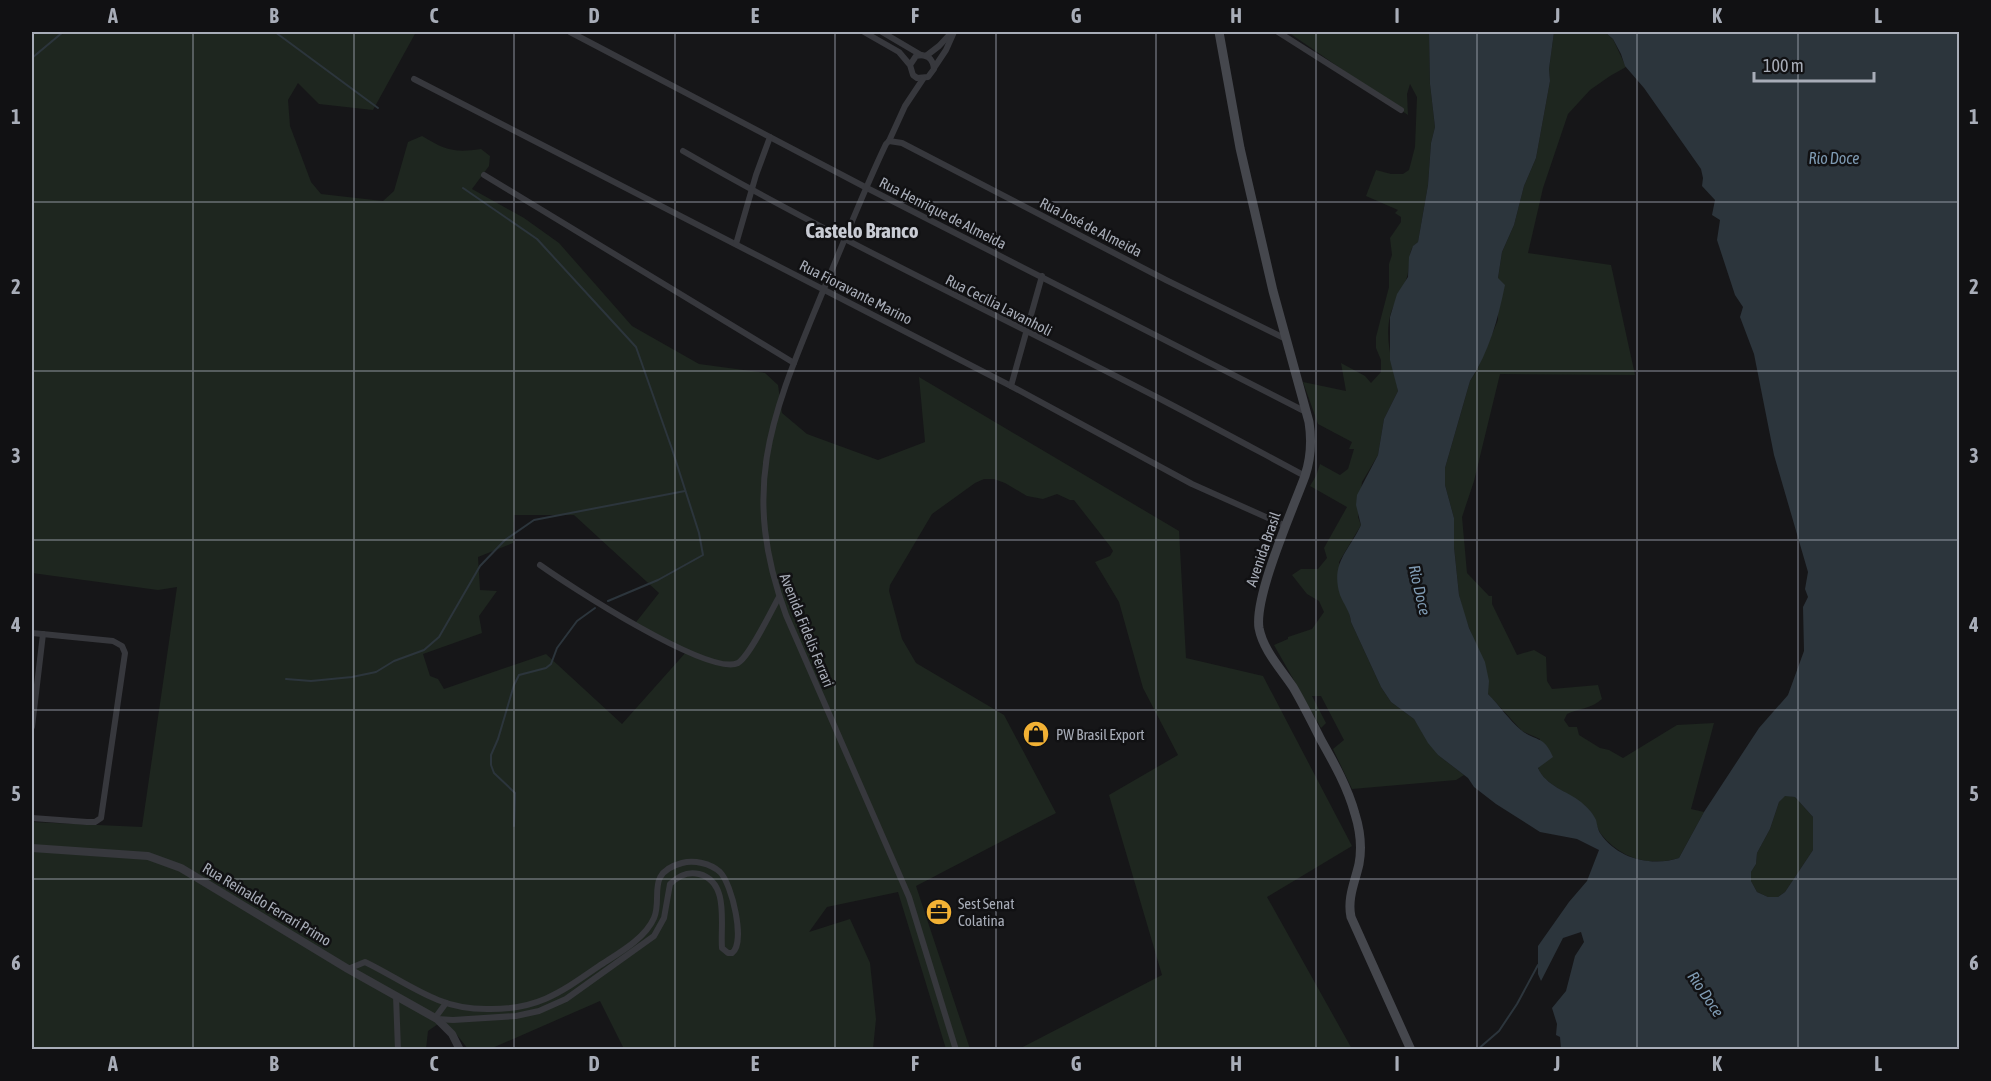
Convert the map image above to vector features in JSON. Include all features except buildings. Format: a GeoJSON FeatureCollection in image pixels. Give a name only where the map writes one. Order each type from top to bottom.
{"type":"FeatureCollection","features":[{"type":"Feature","properties":{"kind":"main road","name":"Avenida Brasil"},"geometry":{"type":"LineString","coordinates":[[1219,32],[1240,148],[1273,291],[1311,438],[1309,465],[1262,599],[1259,629],[1274,660],[1300,700],[1350,800],[1360,837],[1359,862],[1348,906],[1350,917],[1411,1050]]}},
{"type":"Feature","properties":{"kind":"street","name":"Rua Henrique de Almeida"},"geometry":{"type":"LineString","coordinates":[[570,32],[865,187],[1306,412]]}},
{"type":"Feature","properties":{"kind":"street"},"geometry":{"type":"LineString","coordinates":[[864,32],[899,52],[910,65],[913,75],[923,79],[932,74],[953,32]]}},
{"type":"Feature","properties":{"kind":"street"},"geometry":{"type":"LineString","coordinates":[[882,32],[930,59],[934,69]]}},
{"type":"Feature","properties":{"kind":"street"},"geometry":{"type":"LineString","coordinates":[[910,65],[912,60],[939,46],[953,32]]}},
{"type":"Feature","properties":{"kind":"street"},"geometry":{"type":"LineString","coordinates":[[1278,32],[1401,110]]}},
{"type":"Feature","properties":{"kind":"street","name":"Rua Fioravante Marino"},"geometry":{"type":"LineString","coordinates":[[414,79],[1011,386],[1192,484],[1286,526]]}},
{"type":"Feature","properties":{"kind":"street","name":"Avenida Fidelis Ferrari"},"geometry":{"type":"LineString","coordinates":[[923,79],[905,106],[865,187],[794,363],[771,433],[763,487],[766,539],[779,597],[909,897],[956,1050]]}},
{"type":"Feature","properties":{"kind":"street"},"geometry":{"type":"LineString","coordinates":[[736,244],[770,137]]}},
{"type":"Feature","properties":{"kind":"street","name":"Rua José de Almeida"},"geometry":{"type":"LineString","coordinates":[[887,143],[902,143],[1166,280],[1286,339]]}},
{"type":"Feature","properties":{"kind":"street","name":"Rua Cecilia Lavanholi"},"geometry":{"type":"LineString","coordinates":[[683,151],[844,239],[1167,402],[1305,476]]}},
{"type":"Feature","properties":{"kind":"street"},"geometry":{"type":"LineString","coordinates":[[484,175],[794,363]]}},
{"type":"Feature","properties":{"kind":"street"},"geometry":{"type":"LineString","coordinates":[[1011,386],[1042,276]]}},
{"type":"Feature","properties":{"kind":"street"},"geometry":{"type":"LineString","coordinates":[[540,565],[621,616],[692,655],[718,664],[729,665],[739,662],[748,651],[779,597]]}},
{"type":"Feature","properties":{"kind":"street"},"geometry":{"type":"LineString","coordinates":[[32,633],[113,642],[122,646],[125,652],[101,818],[94,822],[32,818]]}},
{"type":"Feature","properties":{"kind":"street"},"geometry":{"type":"LineString","coordinates":[[32,727],[42,634]]}},
{"type":"Feature","properties":{"kind":"street","name":"Rua Reinaldo Ferrari Primo"},"geometry":{"type":"LineString","coordinates":[[32,848],[139,855],[181,868],[348,969],[436,1018],[452,1034],[460,1050]]}},
{"type":"Feature","properties":{"kind":"street"},"geometry":{"type":"LineString","coordinates":[[348,969],[365,962],[446,1003],[470,1009],[501,1010],[530,1006],[556,995],[617,954],[647,928],[655,913],[656,888],[670,867],[691,861],[706,864],[719,872],[727,882],[735,910],[739,939],[737,950],[732,953],[722,948],[721,900],[716,886],[711,879],[697,874],[684,874],[670,884],[664,918],[654,936],[566,999],[539,1011],[516,1016],[453,1020],[436,1018],[446,1003]]}},
{"type":"Feature","properties":{"kind":"street"},"geometry":{"type":"LineString","coordinates":[[656,888],[663,887],[668,893]]}},
{"type":"Feature","properties":{"kind":"street"},"geometry":{"type":"LineString","coordinates":[[396,996],[398,1050]]}},
{"type":"Feature","properties":{"kind":"shaded area"},"geometry":{"type":"Polygon","coordinates":[[[32,32],[416,32],[373,110],[319,104],[298,83],[288,100],[290,126],[311,182],[321,194],[383,201],[394,191],[408,142],[422,136],[450,149],[464,151],[481,149],[490,156],[489,166],[472,189],[524,218],[559,243],[632,326],[699,364],[765,373],[778,385],[782,413],[807,434],[878,460],[925,442],[919,377],[1179,531],[1186,658],[1263,676],[1352,846],[1267,897],[1352,1049],[1019,1049],[1162,975],[1109,795],[1178,755],[1143,688],[1119,602],[1095,562],[1110,556],[1113,551],[1110,546],[1074,500],[1057,494],[1043,499],[1027,496],[1005,483],[994,479],[984,479],[932,514],[890,585],[889,591],[902,639],[916,663],[1004,715],[1056,813],[916,886],[970,1049],[946,1049],[898,892],[827,907],[809,932],[850,919],[870,963],[876,1019],[873,1049],[624,1049],[600,1001],[490,1049],[468,1049],[457,1035],[438,1024],[428,1031],[426,1049],[32,1049],[32,822],[142,827],[177,587],[158,590],[32,573],[32,32]],[[514,515],[513,543],[478,557],[480,590],[497,591],[479,616],[482,633],[423,654],[430,676],[438,679],[444,689],[546,654],[622,724],[687,651],[633,626],[659,593],[574,515],[514,515]]]}},
{"type":"Feature","properties":{"kind":"shaded area"},"geometry":{"type":"Polygon","coordinates":[[[1288,32],[1429,32],[1430,84],[1435,127],[1431,143],[1428,185],[1418,242],[1412,249],[1407,277],[1391,311],[1388,325],[1389,344],[1398,391],[1384,419],[1378,455],[1362,482],[1358,517],[1361,525],[1339,562],[1351,622],[1381,687],[1391,702],[1414,719],[1438,755],[1464,775],[1456,780],[1352,789],[1333,749],[1344,740],[1321,696],[1312,696],[1326,723],[1321,728],[1274,645],[1288,637],[1312,629],[1324,612],[1319,601],[1307,594],[1292,575],[1301,569],[1318,569],[1327,558],[1324,548],[1347,507],[1310,486],[1320,464],[1340,475],[1348,469],[1354,449],[1349,449],[1352,442],[1318,424],[1303,382],[1346,391],[1341,363],[1365,376],[1371,383],[1381,372],[1376,337],[1389,287],[1389,264],[1392,255],[1390,238],[1401,222],[1401,217],[1395,213],[1398,210],[1366,196],[1376,170],[1403,174],[1409,170],[1415,147],[1417,97],[1410,84],[1407,94],[1408,115],[1288,32]]]}},
{"type":"Feature","properties":{"kind":"shaded area"},"geometry":{"type":"Polygon","coordinates":[[[1554,32],[1605,32],[1613,39],[1626,67],[1590,90],[1568,114],[1543,188],[1528,253],[1611,265],[1635,375],[1500,374],[1474,481],[1462,517],[1467,573],[1489,596],[1492,596],[1492,604],[1517,655],[1534,650],[1546,657],[1547,681],[1552,689],[1598,685],[1602,699],[1590,707],[1567,714],[1564,720],[1569,727],[1577,727],[1579,735],[1600,748],[1623,758],[1677,725],[1714,723],[1691,809],[1704,812],[1679,858],[1668,861],[1637,859],[1618,850],[1601,834],[1589,810],[1552,784],[1540,772],[1538,752],[1540,739],[1522,731],[1488,694],[1475,643],[1459,595],[1454,547],[1454,518],[1445,485],[1445,468],[1470,381],[1498,320],[1498,278],[1502,252],[1514,225],[1524,186],[1536,158],[1550,81],[1549,69],[1554,32]]]}},
{"type":"Feature","properties":{"kind":"shaded area"},"geometry":{"type":"Polygon","coordinates":[[[1785,795],[1795,797],[1813,817],[1813,850],[1785,892],[1778,897],[1768,897],[1757,892],[1751,881],[1751,872],[1779,802],[1785,795]]]}},
{"type":"Feature","properties":{"kind":"water","name":"Rio Doce"},"geometry":{"type":"Polygon","coordinates":[[[1429,32],[1554,32],[1549,69],[1550,81],[1536,158],[1524,186],[1514,225],[1502,252],[1498,278],[1505,285],[1499,310],[1488,347],[1470,381],[1445,468],[1445,485],[1454,518],[1454,547],[1459,595],[1469,628],[1485,662],[1489,681],[1488,694],[1512,722],[1526,734],[1543,742],[1550,750],[1553,757],[1538,768],[1542,774],[1551,784],[1588,808],[1595,817],[1600,833],[1616,849],[1636,859],[1669,861],[1679,858],[1704,812],[1759,728],[1788,695],[1804,651],[1803,607],[1808,597],[1805,589],[1808,572],[1774,455],[1754,354],[1740,317],[1743,307],[1735,295],[1717,240],[1720,220],[1712,215],[1715,200],[1702,186],[1701,169],[1644,88],[1625,66],[1613,39],[1605,32],[1959,32],[1959,1049],[1561,1049],[1560,1037],[1556,1035],[1557,1024],[1552,1008],[1566,991],[1575,956],[1584,942],[1581,932],[1563,938],[1541,981],[1538,974],[1538,946],[1587,881],[1599,850],[1577,839],[1540,832],[1496,804],[1438,755],[1414,719],[1391,702],[1381,687],[1351,622],[1338,584],[1337,574],[1342,558],[1361,525],[1356,505],[1357,495],[1378,455],[1384,419],[1398,391],[1390,360],[1390,317],[1397,294],[1408,277],[1409,257],[1413,246],[1418,242],[1428,185],[1431,143],[1435,127],[1430,84],[1429,32]],[[1785,796],[1779,802],[1751,872],[1751,881],[1757,892],[1768,897],[1778,897],[1785,892],[1813,850],[1813,817],[1795,797],[1785,796]]]}},
{"type":"Feature","properties":{"kind":"waterway"},"geometry":{"type":"LineString","coordinates":[[32,58],[63,32]]}},
{"type":"Feature","properties":{"kind":"waterway"},"geometry":{"type":"LineString","coordinates":[[275,32],[378,108]]}},
{"type":"Feature","properties":{"kind":"waterway"},"geometry":{"type":"LineString","coordinates":[[463,188],[537,239],[636,347],[672,449],[699,533],[703,555],[658,580],[608,601]]}},
{"type":"Feature","properties":{"kind":"waterway"},"geometry":{"type":"LineString","coordinates":[[286,679],[311,681],[376,672],[394,661],[424,650],[439,637],[480,566],[505,540],[534,520],[685,491]]}},
{"type":"Feature","properties":{"kind":"waterway"},"geometry":{"type":"LineString","coordinates":[[514,826],[515,793],[494,773],[491,765],[491,755],[514,685],[519,675],[546,668],[551,664],[557,648],[577,621],[595,608]]}},
{"type":"Feature","properties":{"kind":"waterway"},"geometry":{"type":"LineString","coordinates":[[1477,1050],[1499,1031],[1538,965]]}},
{"type":"Feature","properties":{"kind":"place","name":"PW Brasil Export"},"geometry":{"type":"Point","coordinates":[1036,734]}},
{"type":"Feature","properties":{"kind":"place","name":"Sest Senat Colatina"},"geometry":{"type":"Point","coordinates":[939,912]}},
{"type":"Feature","properties":{"kind":"district","name":"Castelo Branco"},"geometry":{"type":"Point","coordinates":[862,230]}}]}
